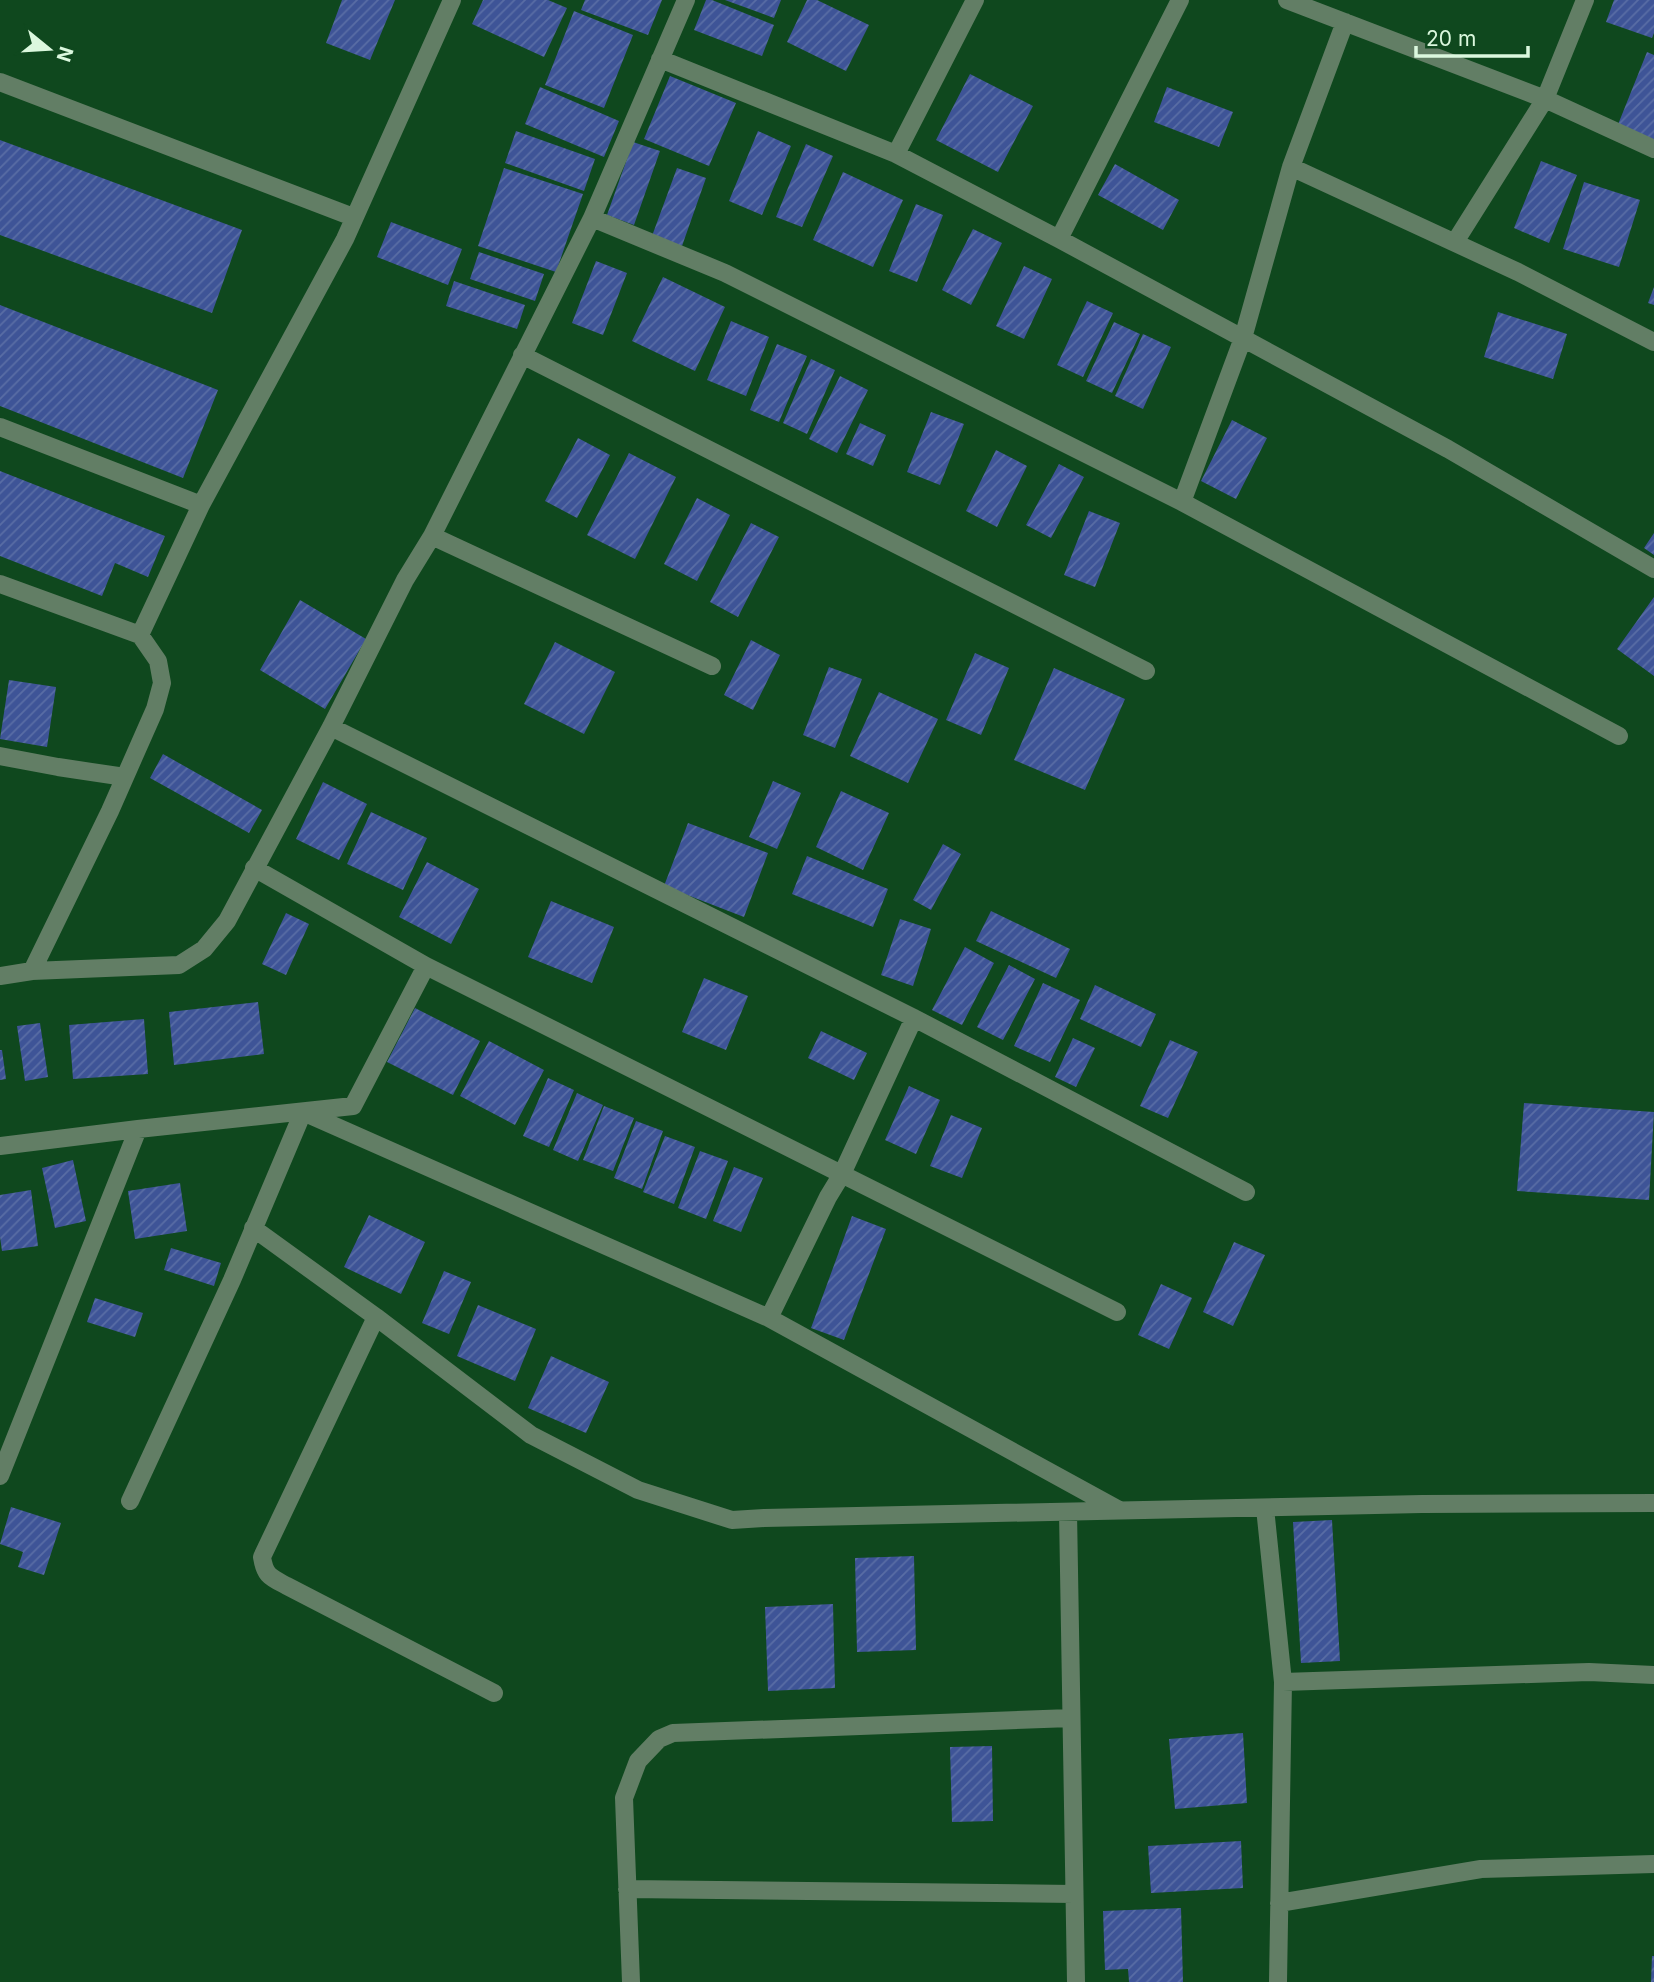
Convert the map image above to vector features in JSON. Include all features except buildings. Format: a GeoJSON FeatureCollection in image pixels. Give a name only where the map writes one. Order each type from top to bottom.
{"type":"FeatureCollection","features":[{"type":"Feature","properties":{"kind":"street"},"geometry":{"type":"LineString","coordinates":[[140,635],[201,505],[345,239],[452,0]]}},
{"type":"Feature","properties":{"kind":"street"},"geometry":{"type":"LineString","coordinates":[[0,976],[32,971],[179,965],[204,950],[227,921],[405,580],[432,536],[592,218],[686,0]]}},
{"type":"Feature","properties":{"kind":"street"},"geometry":{"type":"LineString","coordinates":[[896,154],[975,0]]}},
{"type":"Feature","properties":{"kind":"street"},"geometry":{"type":"LineString","coordinates":[[1059,239],[1180,0]]}},
{"type":"Feature","properties":{"kind":"street"},"geometry":{"type":"LineString","coordinates":[[1287,0],[1545,99],[1654,149]]}},
{"type":"Feature","properties":{"kind":"street"},"geometry":{"type":"LineString","coordinates":[[1455,242],[1545,99],[1585,0]]}},
{"type":"Feature","properties":{"kind":"street"},"geometry":{"type":"LineString","coordinates":[[1182,502],[1243,338],[1291,167],[1345,22]]}},
{"type":"Feature","properties":{"kind":"street"},"geometry":{"type":"LineString","coordinates":[[660,60],[896,154],[1448,449],[1654,569]]}},
{"type":"Feature","properties":{"kind":"street"},"geometry":{"type":"LineString","coordinates":[[0,82],[353,217]]}},
{"type":"Feature","properties":{"kind":"street"},"geometry":{"type":"LineString","coordinates":[[1291,167],[1455,242],[1654,342]]}},
{"type":"Feature","properties":{"kind":"street"},"geometry":{"type":"LineString","coordinates":[[592,218],[725,273],[1182,502],[1619,736]]}},
{"type":"Feature","properties":{"kind":"street"},"geometry":{"type":"LineString","coordinates":[[522,355],[1146,671]]}},
{"type":"Feature","properties":{"kind":"street"},"geometry":{"type":"LineString","coordinates":[[0,427],[201,505]]}},
{"type":"Feature","properties":{"kind":"street"},"geometry":{"type":"LineString","coordinates":[[432,536],[712,666]]}},
{"type":"Feature","properties":{"kind":"street"},"geometry":{"type":"LineString","coordinates":[[0,584],[140,635],[158,661],[162,683],[155,709],[125,777],[32,971]]}},
{"type":"Feature","properties":{"kind":"street"},"geometry":{"type":"LineString","coordinates":[[331,726],[914,1018],[1246,1192]]}},
{"type":"Feature","properties":{"kind":"street"},"geometry":{"type":"LineString","coordinates":[[0,755],[125,777]]}},
{"type":"Feature","properties":{"kind":"street"},"geometry":{"type":"LineString","coordinates":[[254,868],[426,966],[1117,1312]]}},
{"type":"Feature","properties":{"kind":"street"},"geometry":{"type":"LineString","coordinates":[[0,1146],[353,1106],[426,966]]}},
{"type":"Feature","properties":{"kind":"street"},"geometry":{"type":"LineString","coordinates":[[769,1318],[842,1174],[914,1018]]}},
{"type":"Feature","properties":{"kind":"street"},"geometry":{"type":"LineString","coordinates":[[131,1501],[232,1280],[303,1112]]}},
{"type":"Feature","properties":{"kind":"street"},"geometry":{"type":"LineString","coordinates":[[303,1112],[769,1318],[1119,1510]]}},
{"type":"Feature","properties":{"kind":"street"},"geometry":{"type":"LineString","coordinates":[[0,1476],[138,1129]]}},
{"type":"Feature","properties":{"kind":"street"},"geometry":{"type":"LineString","coordinates":[[253,1228],[531,1435],[638,1490],[732,1520],[1436,1504],[1654,1503]]}},
{"type":"Feature","properties":{"kind":"street"},"geometry":{"type":"LineString","coordinates":[[376,1317],[262,1557],[264,1568],[268,1576],[494,1693]]}},
{"type":"Feature","properties":{"kind":"street"},"geometry":{"type":"LineString","coordinates":[[1265,1508],[1283,1682],[1278,1982]]}},
{"type":"Feature","properties":{"kind":"street"},"geometry":{"type":"LineString","coordinates":[[1068,1512],[1076,1982]]}},
{"type":"Feature","properties":{"kind":"street"},"geometry":{"type":"LineString","coordinates":[[1283,1682],[1589,1672],[1654,1675]]}},
{"type":"Feature","properties":{"kind":"street"},"geometry":{"type":"LineString","coordinates":[[631,1982],[624,1798],[638,1761],[659,1739],[673,1733],[1071,1718]]}},
{"type":"Feature","properties":{"kind":"street"},"geometry":{"type":"LineString","coordinates":[[1279,1903],[1481,1869],[1654,1864]]}},
{"type":"Feature","properties":{"kind":"street"},"geometry":{"type":"LineString","coordinates":[[627,1889],[1074,1894]]}}]}
